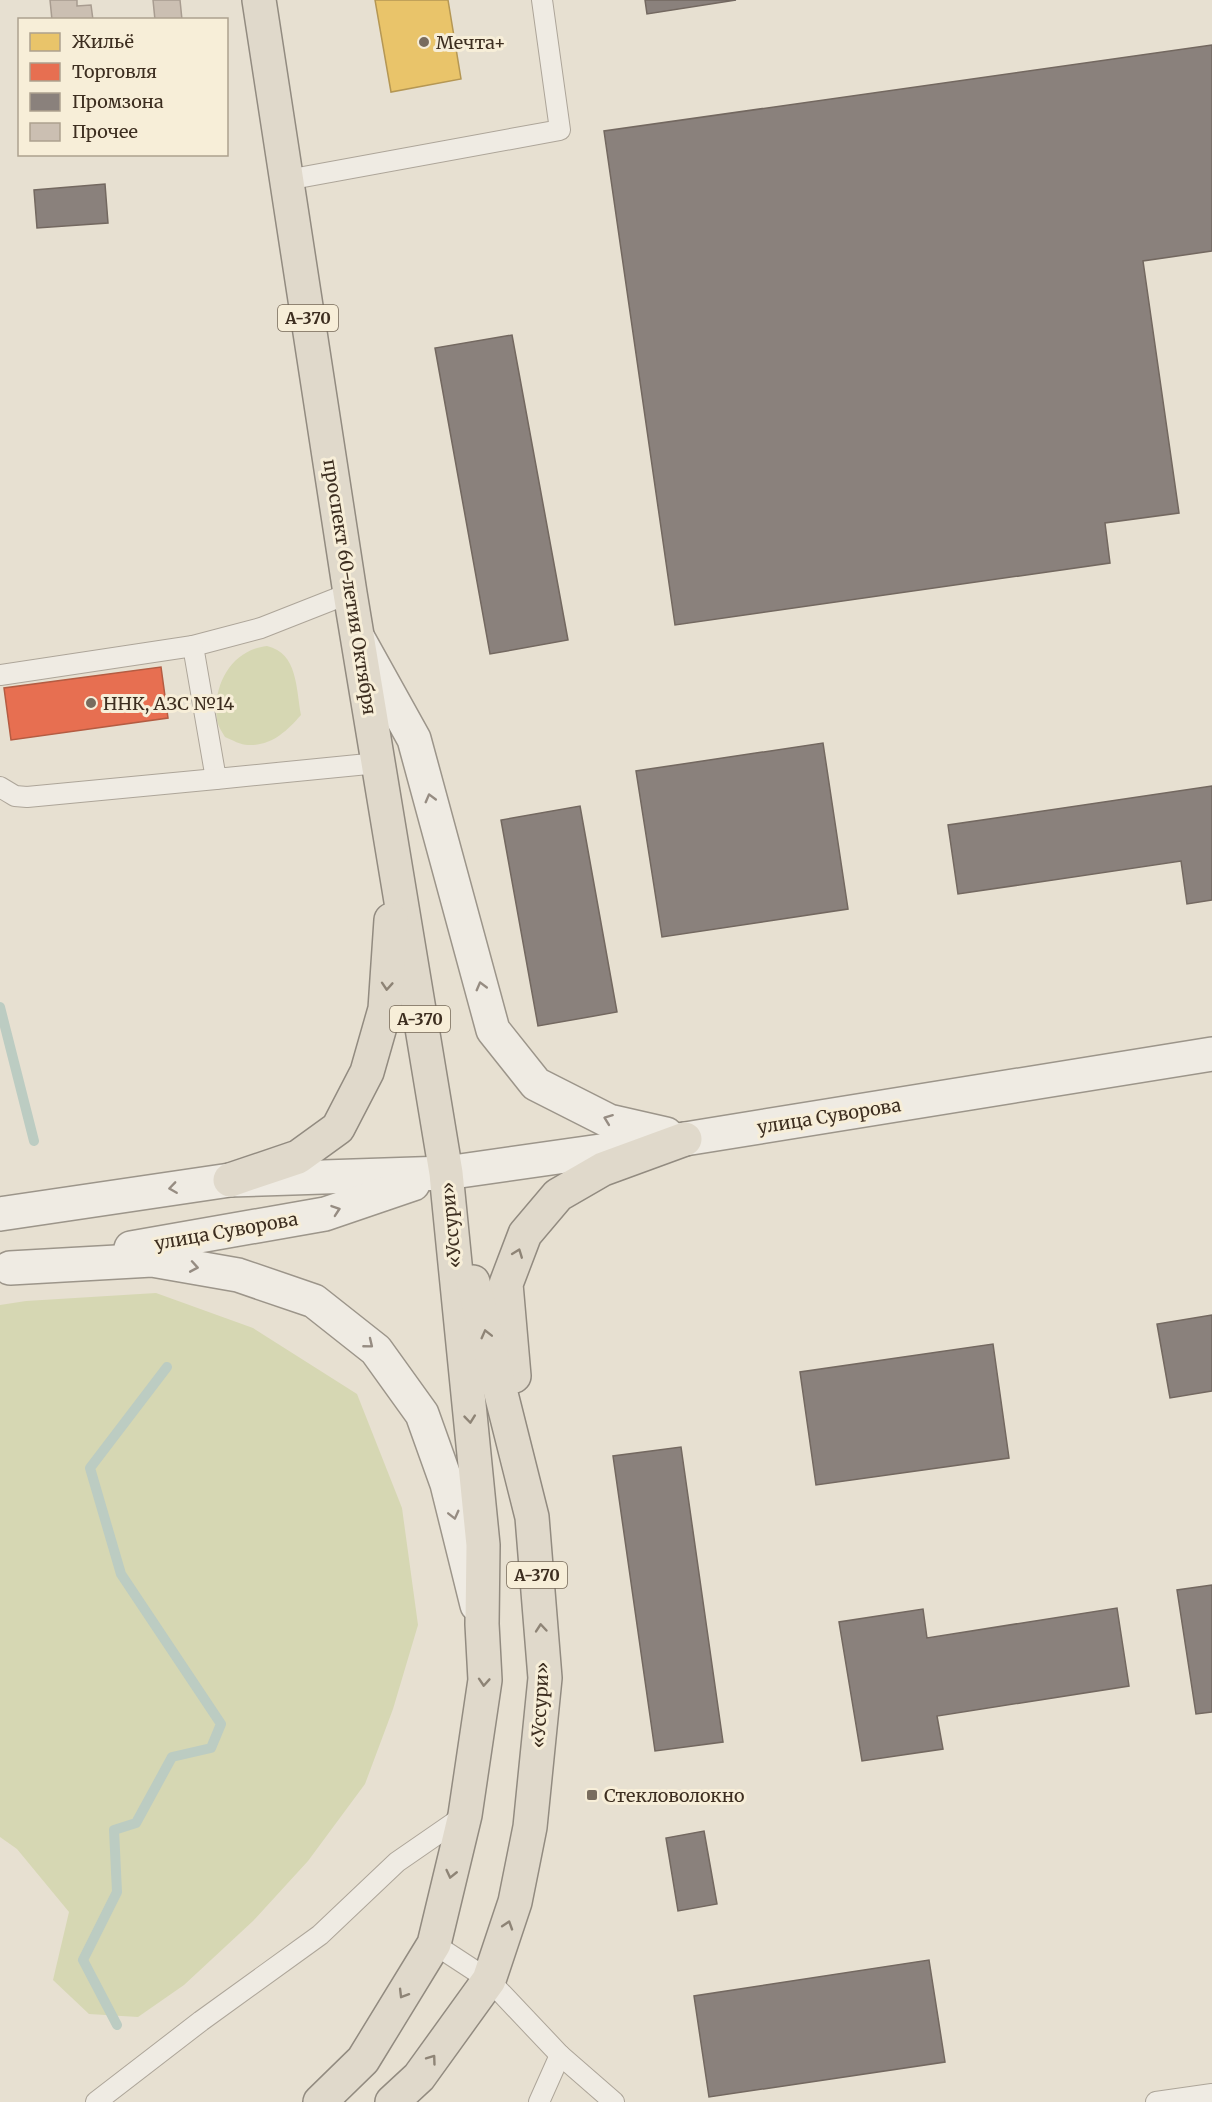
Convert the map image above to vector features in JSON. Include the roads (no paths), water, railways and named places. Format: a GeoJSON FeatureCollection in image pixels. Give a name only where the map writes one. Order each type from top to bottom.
{"type":"FeatureCollection","features":[{"type":"Feature","properties":{"kind":"highway","name":"проспект 60-летия Октября"},"geometry":{"type":"LineString","coordinates":[[259,0],[350,593],[446,1173]]}},
{"type":"Feature","properties":{"kind":"highway"},"geometry":{"type":"LineString","coordinates":[[230,1180],[298,1157],[338,1128],[367,1072],[385,1009],[395,864]]}},
{"type":"Feature","properties":{"kind":"highway"},"geometry":{"type":"LineString","coordinates":[[532,1517],[511,1353],[506,1284],[525,1234],[558,1195],[603,1169],[685,1139]]}},
{"type":"Feature","properties":{"kind":"highway","name":"«Уссури»"},"geometry":{"type":"LineString","coordinates":[[392,2102],[418,2077],[489,1980],[515,1902],[530,1827],[545,1678],[532,1517],[446,1173]]}},
{"type":"Feature","properties":{"kind":"highway","name":"«Уссури»"},"geometry":{"type":"LineString","coordinates":[[320,2102],[363,2060],[434,1944],[465,1815],[485,1680],[482,1624],[483,1545],[446,1173]]}},
{"type":"Feature","properties":{"kind":"main road"},"geometry":{"type":"LineString","coordinates":[[357,636],[414,739],[493,1030],[536,1084],[609,1121],[685,1139]]}},
{"type":"Feature","properties":{"kind":"main road","name":"улица Суворова"},"geometry":{"type":"LineString","coordinates":[[0,1214],[230,1180],[446,1173],[685,1139],[1212,1054]]}},
{"type":"Feature","properties":{"kind":"main road","name":"улица Суворова"},"geometry":{"type":"LineString","coordinates":[[5,1269],[324,1214],[446,1173]]}},
{"type":"Feature","properties":{"kind":"main road"},"geometry":{"type":"LineString","coordinates":[[5,1269],[152,1260],[238,1275],[314,1300],[376,1350],[422,1414],[447,1485],[482,1624]]}},
{"type":"Feature","properties":{"kind":"lane"},"geometry":{"type":"LineString","coordinates":[[286,180],[560,130],[542,0]]}},
{"type":"Feature","properties":{"kind":"lane"},"geometry":{"type":"LineString","coordinates":[[0,675],[193,646],[261,628],[350,593]]}},
{"type":"Feature","properties":{"kind":"lane"},"geometry":{"type":"LineString","coordinates":[[193,646],[216,779]]}},
{"type":"Feature","properties":{"kind":"lane"},"geometry":{"type":"LineString","coordinates":[[0,787],[15,796],[27,797],[378,763]]}},
{"type":"Feature","properties":{"kind":"lane"},"geometry":{"type":"LineString","coordinates":[[96,2102],[201,2021],[320,1935],[397,1862],[465,1815]]}},
{"type":"Feature","properties":{"kind":"lane"},"geometry":{"type":"LineString","coordinates":[[434,1944],[489,1980],[561,2055],[610,2100]]}},
{"type":"Feature","properties":{"kind":"lane"},"geometry":{"type":"LineString","coordinates":[[539,2102],[561,2055]]}},
{"type":"Feature","properties":{"kind":"lane"},"geometry":{"type":"LineString","coordinates":[[1156,2102],[1212,2094]]}},
{"type":"Feature","properties":{"kind":"waterway"},"geometry":{"type":"LineString","coordinates":[[0,1007],[34,1141]]}},
{"type":"Feature","properties":{"kind":"waterway"},"geometry":{"type":"LineString","coordinates":[[117,2025],[83,1960],[117,1892],[114,1830],[136,1823],[172,1757],[211,1748],[221,1724],[121,1574],[90,1468],[167,1367]]}},
{"type":"Feature","properties":{"kind":"place","name":"Мечта+"},"geometry":{"type":"Point","coordinates":[424,42]}},
{"type":"Feature","properties":{"kind":"place","name":"ННК, АЗС №14"},"geometry":{"type":"Point","coordinates":[91,703]}},
{"type":"Feature","properties":{"kind":"place","name":"Стекловолокно"},"geometry":{"type":"Point","coordinates":[592,1795]}}]}
